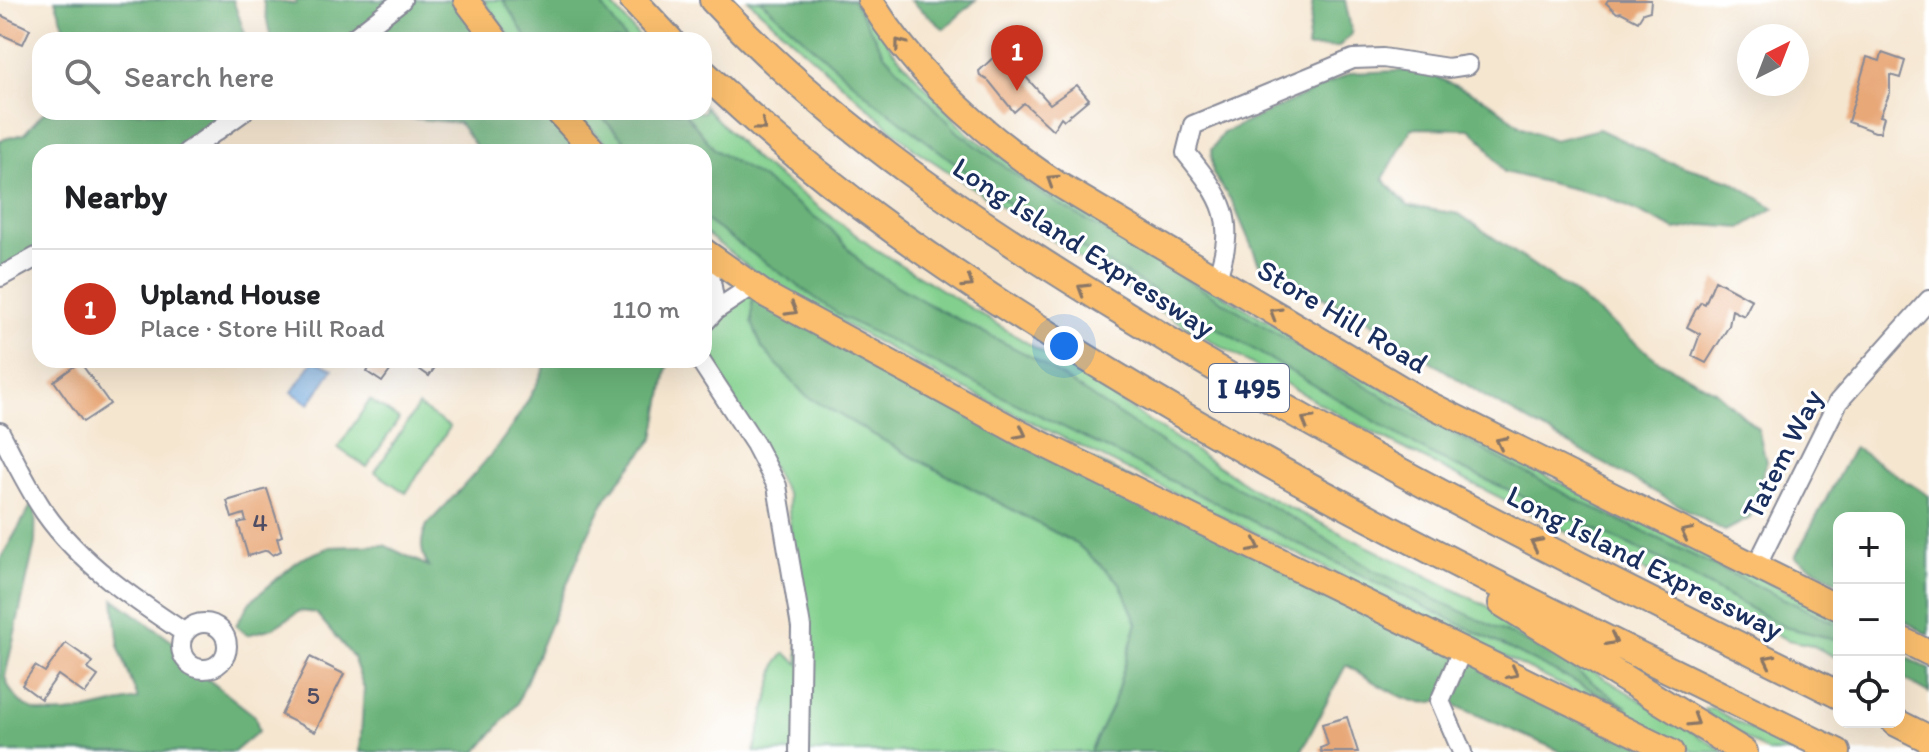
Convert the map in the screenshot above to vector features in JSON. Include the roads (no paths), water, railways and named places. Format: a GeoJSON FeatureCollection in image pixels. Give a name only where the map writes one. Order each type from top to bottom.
{"type":"FeatureCollection","features":[{"type":"Feature","properties":{"kind":"highway"},"geometry":{"type":"LineString","coordinates":[[633,0],[663,32]]}},
{"type":"Feature","properties":{"kind":"highway","name":"Long Island Expressway"},"geometry":{"type":"LineString","coordinates":[[713,0],[789,74],[873,145],[968,215],[1082,288],[1224,374],[1453,501],[1833,692]]}},
{"type":"Feature","properties":{"kind":"highway","name":"I 495"},"geometry":{"type":"LineString","coordinates":[[712,80],[834,188],[933,261],[1153,398],[1293,477],[1837,752]]}},
{"type":"Feature","properties":{"kind":"highway"},"geometry":{"type":"LineString","coordinates":[[1293,477],[1744,752]]}},
{"type":"Feature","properties":{"kind":"highway"},"geometry":{"type":"LineString","coordinates":[[1905,727],[1929,739]]}},
{"type":"Feature","properties":{"kind":"main road"},"geometry":{"type":"LineString","coordinates":[[466,0],[490,32]]}},
{"type":"Feature","properties":{"kind":"main road","name":"Store Hill Road"},"geometry":{"type":"LineString","coordinates":[[870,0],[918,66],[980,128],[1056,183],[1470,426],[1833,605]]}},
{"type":"Feature","properties":{"kind":"main road"},"geometry":{"type":"LineString","coordinates":[[565,120],[588,144]]}},
{"type":"Feature","properties":{"kind":"main road"},"geometry":{"type":"LineString","coordinates":[[712,257],[752,286],[1022,434],[1671,752]]}},
{"type":"Feature","properties":{"kind":"main road"},"geometry":{"type":"LineString","coordinates":[[1905,641],[1929,653]]}},
{"type":"Feature","properties":{"kind":"street"},"geometry":{"type":"LineString","coordinates":[[361,32],[402,0]]}},
{"type":"Feature","properties":{"kind":"street"},"geometry":{"type":"LineString","coordinates":[[1217,278],[1228,247],[1229,226],[1211,184],[1186,153],[1193,125],[1353,59],[1383,58],[1448,68],[1468,65]]}},
{"type":"Feature","properties":{"kind":"street"},"geometry":{"type":"LineString","coordinates":[[198,144],[232,120]]}},
{"type":"Feature","properties":{"kind":"street"},"geometry":{"type":"LineString","coordinates":[[0,277],[32,259]]}},
{"type":"Feature","properties":{"kind":"street"},"geometry":{"type":"LineString","coordinates":[[712,315],[752,286]]}},
{"type":"Feature","properties":{"kind":"street","name":"Tatem Way"},"geometry":{"type":"LineString","coordinates":[[1756,567],[1838,402],[1929,300]]}},
{"type":"Feature","properties":{"kind":"street"},"geometry":{"type":"LineString","coordinates":[[705,368],[755,444],[777,486],[801,627],[799,752]]}},
{"type":"Feature","properties":{"kind":"street"},"geometry":{"type":"LineString","coordinates":[[0,432],[45,513],[70,543],[111,580],[185,633]]}},
{"type":"Feature","properties":{"kind":"street"},"geometry":{"type":"LineString","coordinates":[[1459,751],[1440,701],[1463,648]]}},
{"type":"Feature","properties":{"kind":"water"},"geometry":{"type":"Polygon","coordinates":[[[308,368],[333,369],[309,404],[292,392],[308,368]]]}},
{"type":"Feature","properties":{"kind":"place","name":"Upland House"},"geometry":{"type":"Point","coordinates":[1017,91]}}]}
